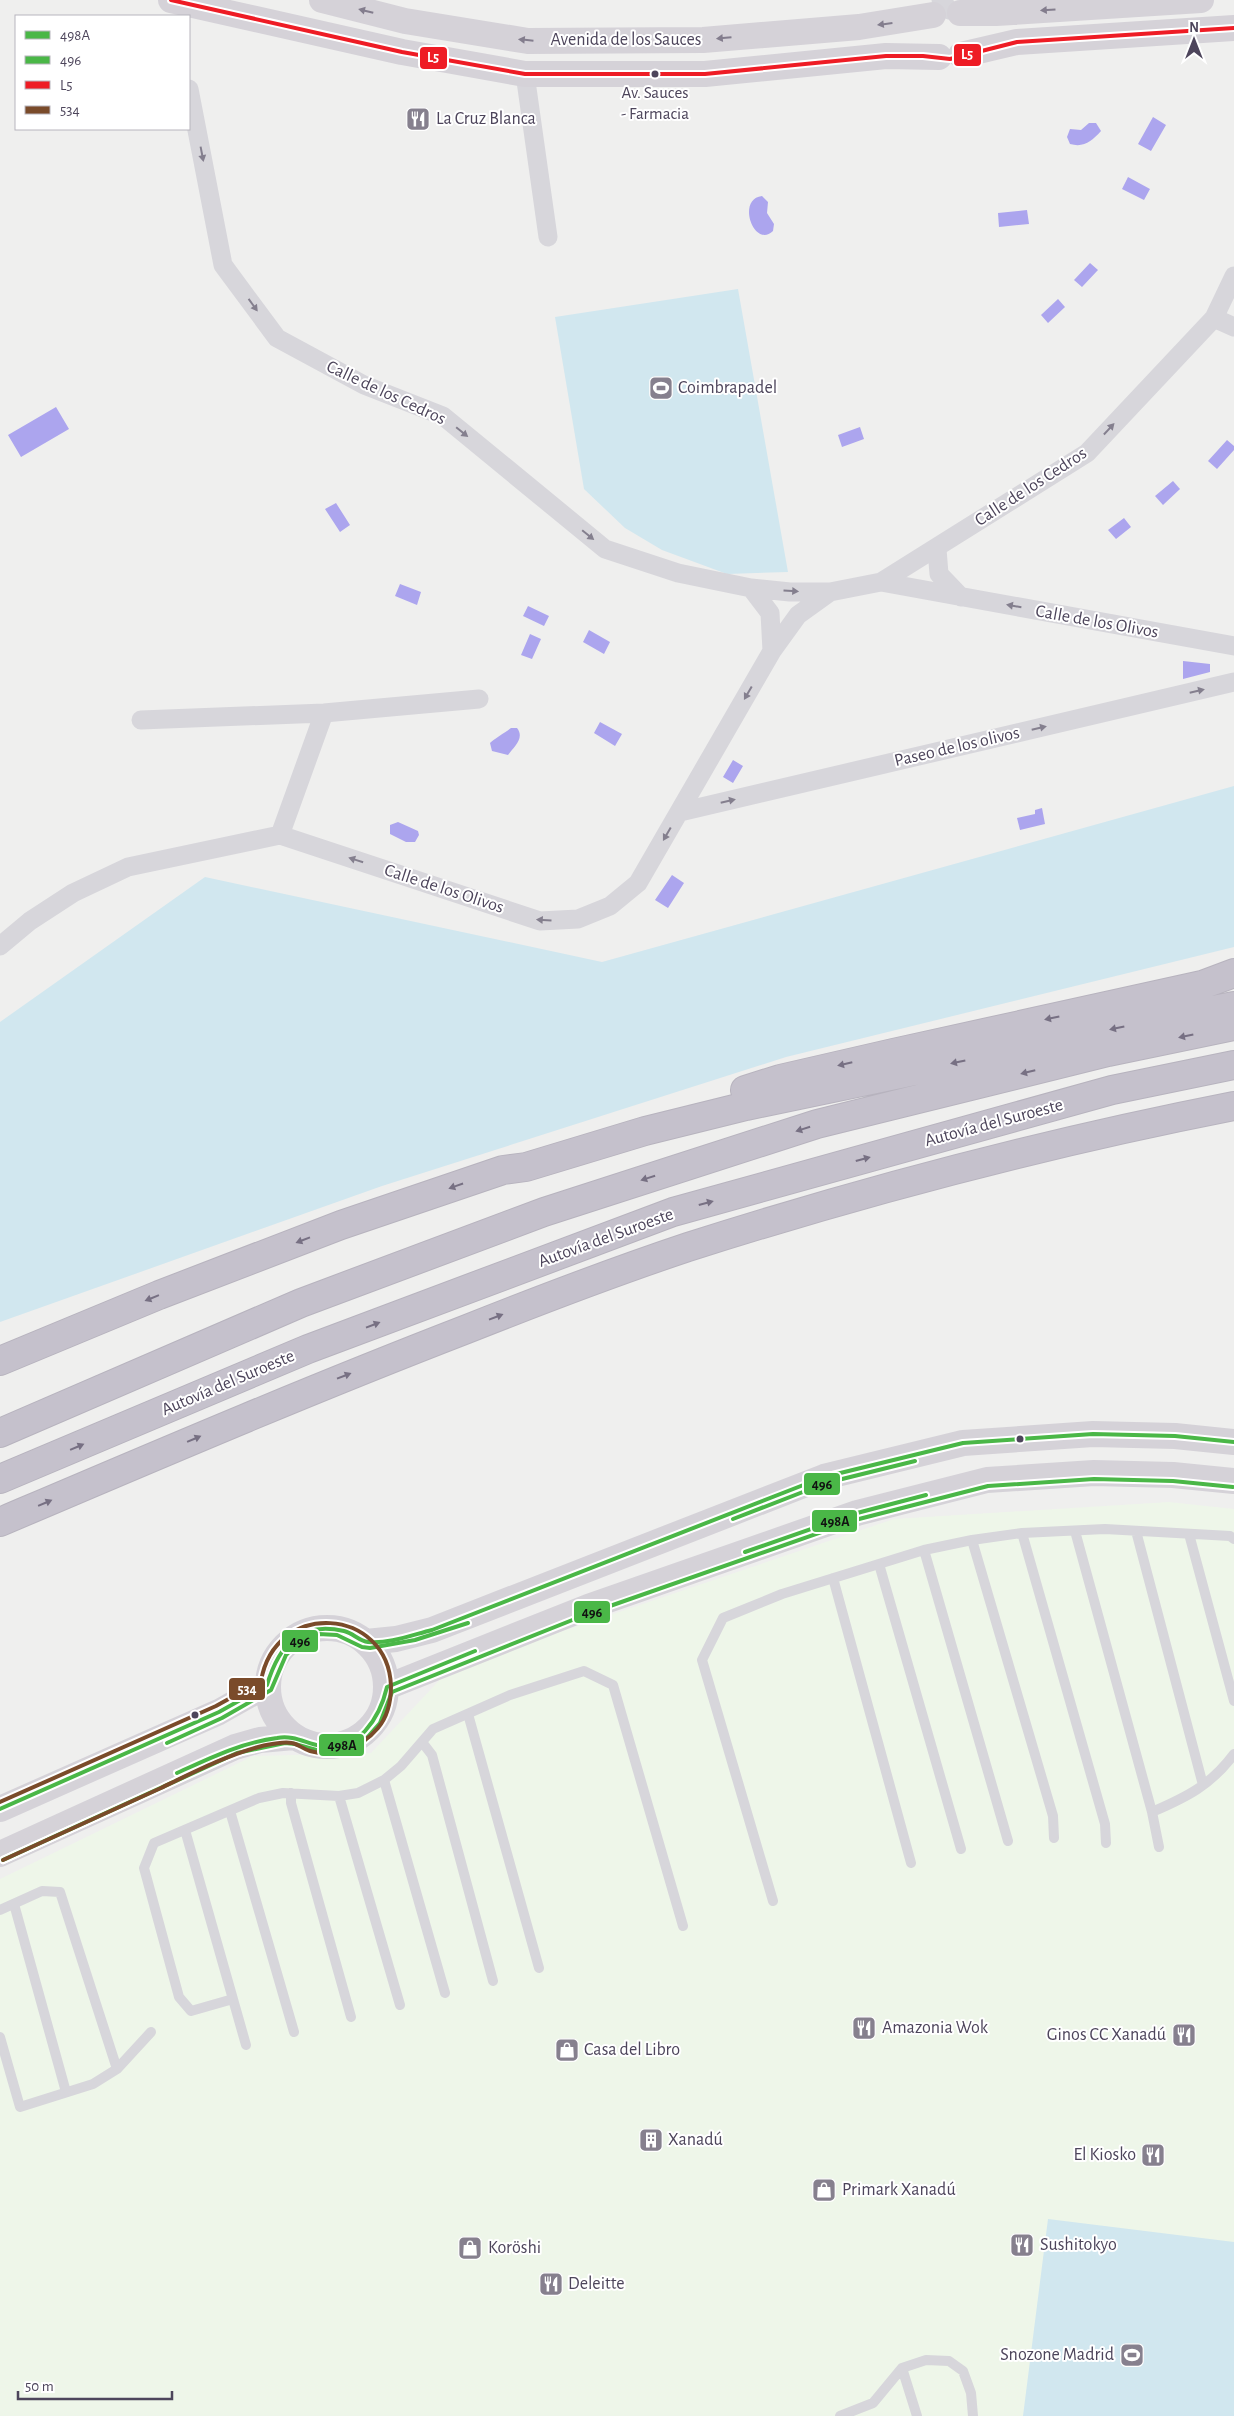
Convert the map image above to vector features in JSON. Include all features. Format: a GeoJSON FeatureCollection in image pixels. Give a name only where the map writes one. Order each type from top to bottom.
{"type":"FeatureCollection","features":[{"type":"Feature","properties":{"kind":"highway"},"geometry":{"type":"LineString","coordinates":[[503,1170],[523,1158],[780,1079],[1202,985],[1234,973]]}},
{"type":"Feature","properties":{"kind":"highway"},"geometry":{"type":"LineString","coordinates":[[1202,985],[1234,984]]}},
{"type":"Feature","properties":{"kind":"highway"},"geometry":{"type":"LineString","coordinates":[[0,1361],[159,1295],[341,1225],[503,1170],[526,1167],[645,1131],[746,1106],[1234,1006]]}},
{"type":"Feature","properties":{"kind":"highway"},"geometry":{"type":"LineString","coordinates":[[0,1433],[301,1303],[544,1212],[817,1124],[1108,1052],[1234,1026]]}},
{"type":"Feature","properties":{"kind":"highway","name":"Autovía del Suroeste"},"geometry":{"type":"LineString","coordinates":[[0,1479],[308,1349],[673,1212],[1112,1090],[1234,1064]]}},
{"type":"Feature","properties":{"kind":"highway"},"geometry":{"type":"LineString","coordinates":[[0,1522],[326,1383],[558,1293],[688,1247],[919,1179],[1119,1128],[1234,1106]]}},
{"type":"Feature","properties":{"kind":"street","name":"Avenida de los Sauces"},"geometry":{"type":"LineString","coordinates":[[171,0],[402,52],[525,74],[705,74],[886,56],[950,56],[1017,42],[1234,28]]}},
{"type":"Feature","properties":{"kind":"street"},"geometry":{"type":"LineString","coordinates":[[171,0],[174,15]]}},
{"type":"Feature","properties":{"kind":"street","name":"Avenida de los Sauces"},"geometry":{"type":"LineString","coordinates":[[322,0],[405,21],[528,41],[703,40],[901,22],[946,9],[996,13],[1201,0]]}},
{"type":"Feature","properties":{"kind":"street"},"geometry":{"type":"LineString","coordinates":[[946,9],[971,25],[973,34],[972,42],[950,56],[932,53],[924,37],[925,27],[946,9]]}},
{"type":"Feature","properties":{"kind":"street"},"geometry":{"type":"LineString","coordinates":[[525,74],[548,237]]}},
{"type":"Feature","properties":{"kind":"street","name":"Calle de los Cedros"},"geometry":{"type":"LineString","coordinates":[[190,94],[223,265],[277,338],[364,385],[443,416],[605,549],[678,573],[751,588],[790,592],[830,592]]}},
{"type":"Feature","properties":{"kind":"street","name":"Calle de los Cedros"},"geometry":{"type":"LineString","coordinates":[[881,582],[937,549],[1087,453],[1214,318],[1234,276]]}},
{"type":"Feature","properties":{"kind":"street"},"geometry":{"type":"LineString","coordinates":[[1214,318],[1234,327]]}},
{"type":"Feature","properties":{"kind":"street"},"geometry":{"type":"LineString","coordinates":[[937,549],[939,574],[961,597]]}},
{"type":"Feature","properties":{"kind":"street"},"geometry":{"type":"LineString","coordinates":[[830,592],[881,582]]}},
{"type":"Feature","properties":{"kind":"street","name":"Calle de los Olivos"},"geometry":{"type":"LineString","coordinates":[[881,582],[1234,646]]}},
{"type":"Feature","properties":{"kind":"street"},"geometry":{"type":"LineString","coordinates":[[751,588],[770,613],[772,651]]}},
{"type":"Feature","properties":{"kind":"street","name":"Calle de los Olivos"},"geometry":{"type":"LineString","coordinates":[[280,835],[540,921],[578,919],[610,906],[638,883],[772,651],[798,616],[830,592]]}},
{"type":"Feature","properties":{"kind":"street","name":"Paseo de los olivos"},"geometry":{"type":"LineString","coordinates":[[680,812],[1234,682]]}},
{"type":"Feature","properties":{"kind":"street"},"geometry":{"type":"LineString","coordinates":[[141,720],[324,713],[479,699]]}},
{"type":"Feature","properties":{"kind":"street"},"geometry":{"type":"LineString","coordinates":[[0,946],[30,921],[73,893],[128,867],[280,835],[324,713]]}},
{"type":"Feature","properties":{"kind":"street"},"geometry":{"type":"LineString","coordinates":[[366,1642],[432,1630],[824,1477],[963,1443],[1093,1434],[1174,1436],[1234,1442]]}},
{"type":"Feature","properties":{"kind":"street"},"geometry":{"type":"LineString","coordinates":[[386,1687],[588,1607],[856,1514],[987,1480],[1094,1473],[1173,1475],[1234,1481]]}},
{"type":"Feature","properties":{"kind":"street"},"geometry":{"type":"LineString","coordinates":[[331,1628],[350,1632],[366,1642],[377,1655],[384,1670],[386,1687],[384,1705],[376,1721],[363,1735],[347,1743],[329,1747],[311,1744],[294,1737],[282,1727],[274,1714],[267,1685],[271,1666],[281,1650],[295,1637],[303,1633],[331,1628]]}},
{"type":"Feature","properties":{"kind":"street"},"geometry":{"type":"LineString","coordinates":[[0,1809],[219,1712],[267,1685]]}},
{"type":"Feature","properties":{"kind":"street"},"geometry":{"type":"LineString","coordinates":[[0,1854],[235,1747],[260,1740],[294,1737]]}},
{"type":"Feature","properties":{"kind":"lane"},"geometry":{"type":"LineString","coordinates":[[773,1901],[702,1660],[723,1618],[782,1594],[832,1578],[924,1550],[972,1540],[1022,1533],[1105,1529],[1230,1536],[1234,1539]]}},
{"type":"Feature","properties":{"kind":"lane"},"geometry":{"type":"LineString","coordinates":[[1075,1530],[1152,1812],[1159,1847]]}},
{"type":"Feature","properties":{"kind":"lane"},"geometry":{"type":"LineString","coordinates":[[1136,1531],[1203,1785]]}},
{"type":"Feature","properties":{"kind":"lane"},"geometry":{"type":"LineString","coordinates":[[1022,1533],[1105,1824],[1106,1843]]}},
{"type":"Feature","properties":{"kind":"lane"},"geometry":{"type":"LineString","coordinates":[[1189,1534],[1234,1701]]}},
{"type":"Feature","properties":{"kind":"lane"},"geometry":{"type":"LineString","coordinates":[[972,1540],[1054,1816],[1054,1838]]}},
{"type":"Feature","properties":{"kind":"lane"},"geometry":{"type":"LineString","coordinates":[[924,1550],[1008,1841]]}},
{"type":"Feature","properties":{"kind":"lane"},"geometry":{"type":"LineString","coordinates":[[879,1564],[961,1849]]}},
{"type":"Feature","properties":{"kind":"lane"},"geometry":{"type":"LineString","coordinates":[[832,1578],[911,1863]]}},
{"type":"Feature","properties":{"kind":"lane"},"geometry":{"type":"LineString","coordinates":[[233,1999],[191,2011],[179,1997],[144,1868],[154,1843],[259,1798],[291,1793],[339,1796],[358,1792],[384,1780],[401,1766],[434,1730],[510,1695],[584,1671],[614,1685],[683,1926]]}},
{"type":"Feature","properties":{"kind":"lane"},"geometry":{"type":"LineString","coordinates":[[468,1714],[539,1968]]}},
{"type":"Feature","properties":{"kind":"lane"},"geometry":{"type":"LineString","coordinates":[[422,1742],[432,1755],[493,1981]]}},
{"type":"Feature","properties":{"kind":"lane"},"geometry":{"type":"LineString","coordinates":[[1152,1812],[1188,1797],[1223,1769],[1234,1754]]}},
{"type":"Feature","properties":{"kind":"lane"},"geometry":{"type":"LineString","coordinates":[[384,1780],[445,1993]]}},
{"type":"Feature","properties":{"kind":"lane"},"geometry":{"type":"LineString","coordinates":[[291,1793],[291,1803],[351,2017]]}},
{"type":"Feature","properties":{"kind":"lane"},"geometry":{"type":"LineString","coordinates":[[339,1796],[400,2005]]}},
{"type":"Feature","properties":{"kind":"lane"},"geometry":{"type":"LineString","coordinates":[[230,1811],[294,2032]]}},
{"type":"Feature","properties":{"kind":"lane"},"geometry":{"type":"LineString","coordinates":[[185,1830],[246,2045]]}},
{"type":"Feature","properties":{"kind":"lane"},"geometry":{"type":"LineString","coordinates":[[0,1910],[42,1891],[60,1892],[117,2070]]}},
{"type":"Feature","properties":{"kind":"lane"},"geometry":{"type":"LineString","coordinates":[[14,1904],[66,2092]]}},
{"type":"Feature","properties":{"kind":"lane"},"geometry":{"type":"LineString","coordinates":[[0,2037],[20,2107],[93,2084],[117,2070],[151,2032]]}},
{"type":"Feature","properties":{"kind":"lane"},"geometry":{"type":"LineString","coordinates":[[840,2416],[864,2411],[902,2368],[926,2360],[949,2361],[963,2371],[971,2394],[973,2416]]}},
{"type":"Feature","properties":{"kind":"lane"},"geometry":{"type":"LineString","coordinates":[[902,2368],[917,2416]]}},
{"type":"Feature","properties":{"kind":"shaded area"},"geometry":{"type":"Polygon","coordinates":[[[1153,117],[1166,125],[1151,151],[1138,144],[1153,117]]]}},
{"type":"Feature","properties":{"kind":"shaded area"},"geometry":{"type":"Polygon","coordinates":[[[1089,123],[1096,123],[1101,131],[1087,143],[1079,145],[1070,144],[1067,137],[1070,129],[1081,130],[1089,123]]]}},
{"type":"Feature","properties":{"kind":"shaded area"},"geometry":{"type":"Polygon","coordinates":[[[1128,177],[1150,189],[1144,200],[1122,189],[1128,177]]]}},
{"type":"Feature","properties":{"kind":"shaded area"},"geometry":{"type":"Polygon","coordinates":[[[762,196],[768,202],[767,213],[774,224],[773,231],[766,235],[760,234],[754,229],[749,213],[750,205],[754,199],[762,196]]]}},
{"type":"Feature","properties":{"kind":"shaded area"},"geometry":{"type":"Polygon","coordinates":[[[1027,210],[1029,224],[999,227],[998,213],[1027,210]]]}},
{"type":"Feature","properties":{"kind":"shaded area"},"geometry":{"type":"Polygon","coordinates":[[[1090,263],[1098,270],[1082,287],[1074,280],[1090,263]]]}},
{"type":"Feature","properties":{"kind":"shaded area","name":"Coimbrapadel"},"geometry":{"type":"Polygon","coordinates":[[[738,289],[788,572],[727,574],[662,550],[625,528],[584,489],[555,317],[738,289]]]}},
{"type":"Feature","properties":{"kind":"shaded area"},"geometry":{"type":"Polygon","coordinates":[[[1058,299],[1065,307],[1048,323],[1041,315],[1058,299]]]}},
{"type":"Feature","properties":{"kind":"shaded area"},"geometry":{"type":"Polygon","coordinates":[[[56,407],[69,429],[21,457],[8,435],[56,407]]]}},
{"type":"Feature","properties":{"kind":"shaded area"},"geometry":{"type":"Polygon","coordinates":[[[860,427],[864,439],[842,447],[838,435],[860,427]]]}},
{"type":"Feature","properties":{"kind":"shaded area"},"geometry":{"type":"Polygon","coordinates":[[[1227,440],[1234,446],[1234,450],[1217,469],[1208,461],[1227,440]]]}},
{"type":"Feature","properties":{"kind":"shaded area"},"geometry":{"type":"Polygon","coordinates":[[[1173,481],[1180,489],[1163,505],[1155,496],[1173,481]]]}},
{"type":"Feature","properties":{"kind":"shaded area"},"geometry":{"type":"Polygon","coordinates":[[[336,503],[350,525],[340,532],[325,509],[336,503]]]}},
{"type":"Feature","properties":{"kind":"shaded area"},"geometry":{"type":"Polygon","coordinates":[[[1124,518],[1131,527],[1116,539],[1108,530],[1124,518]]]}},
{"type":"Feature","properties":{"kind":"shaded area"},"geometry":{"type":"Polygon","coordinates":[[[400,584],[421,592],[417,605],[395,596],[400,584]]]}},
{"type":"Feature","properties":{"kind":"shaded area"},"geometry":{"type":"Polygon","coordinates":[[[528,606],[549,616],[544,626],[523,616],[528,606]]]}},
{"type":"Feature","properties":{"kind":"shaded area"},"geometry":{"type":"Polygon","coordinates":[[[589,630],[610,642],[604,654],[583,642],[589,630]]]}},
{"type":"Feature","properties":{"kind":"shaded area"},"geometry":{"type":"Polygon","coordinates":[[[530,634],[541,639],[532,659],[521,655],[530,634]]]}},
{"type":"Feature","properties":{"kind":"shaded area"},"geometry":{"type":"Polygon","coordinates":[[[1183,661],[1210,664],[1210,672],[1183,679],[1183,661]]]}},
{"type":"Feature","properties":{"kind":"shaded area"},"geometry":{"type":"Polygon","coordinates":[[[600,722],[622,734],[615,746],[594,733],[600,722]]]}},
{"type":"Feature","properties":{"kind":"shaded area"},"geometry":{"type":"Polygon","coordinates":[[[511,728],[517,728],[520,735],[518,742],[508,755],[492,751],[490,743],[511,728]]]}},
{"type":"Feature","properties":{"kind":"shaded area"},"geometry":{"type":"Polygon","coordinates":[[[733,760],[743,766],[733,783],[723,777],[733,760]]]}},
{"type":"Feature","properties":{"kind":"shaded area"},"geometry":{"type":"Polygon","coordinates":[[[1234,786],[1234,947],[786,1057],[382,1186],[0,1322],[0,1022],[205,877],[602,962],[1234,786]]]}},
{"type":"Feature","properties":{"kind":"shaded area"},"geometry":{"type":"Polygon","coordinates":[[[1042,808],[1045,824],[1020,830],[1017,818],[1035,814],[1035,810],[1042,808]]]}},
{"type":"Feature","properties":{"kind":"shaded area"},"geometry":{"type":"Polygon","coordinates":[[[398,822],[418,831],[419,835],[415,842],[406,842],[390,834],[390,825],[398,822]]]}},
{"type":"Feature","properties":{"kind":"shaded area"},"geometry":{"type":"Polygon","coordinates":[[[672,875],[684,883],[668,908],[655,900],[672,875]]]}},
{"type":"Feature","properties":{"kind":"shaded area"},"geometry":{"type":"Polygon","coordinates":[[[1169,1502],[1234,1509],[1234,2416],[0,2416],[0,1879],[253,1756],[371,1753],[450,1669],[894,1519],[1169,1502]]]}},
{"type":"Feature","properties":{"kind":"shaded area","name":"Snozone Madrid"},"geometry":{"type":"Polygon","coordinates":[[[1048,2219],[1234,2242],[1234,2416],[1023,2416],[1048,2219]]]}},
{"type":"Feature","properties":{"kind":"transit line","name":"L5"},"geometry":{"type":"LineString","coordinates":[[171,0],[402,52],[525,74],[705,74],[886,56],[923,56],[950,59],[1017,42],[1234,28]]}},
{"type":"Feature","properties":{"kind":"transit line","name":"498A"},"geometry":{"type":"LineString","coordinates":[[0,1809],[219,1712],[267,1685],[278,1658],[285,1648],[303,1633],[329,1629],[344,1631],[368,1642],[384,1642],[432,1630],[824,1477],[963,1443],[1093,1434],[1175,1436],[1234,1442]]}},
{"type":"Feature","properties":{"kind":"transit line","name":"496"},"geometry":{"type":"LineString","coordinates":[[733,1519],[826,1483],[915,1461]]}},
{"type":"Feature","properties":{"kind":"transit line","name":"496"},"geometry":{"type":"LineString","coordinates":[[3,1860],[237,1753],[285,1743],[327,1753],[354,1747],[365,1740],[380,1723],[392,1692],[590,1613],[859,1519],[988,1486],[1094,1479],[1173,1481],[1233,1487]]}},
{"type":"Feature","properties":{"kind":"transit line","name":"498A"},"geometry":{"type":"LineString","coordinates":[[745,1552],[857,1513],[926,1495]]}},
{"type":"Feature","properties":{"kind":"transit line","name":"534"},"geometry":{"type":"LineString","coordinates":[[0,1802],[216,1706],[261,1681],[270,1654],[287,1636],[307,1626],[330,1623],[352,1628],[371,1640],[385,1660],[391,1686],[387,1714],[378,1728],[364,1741],[355,1746],[338,1752],[319,1753],[289,1742],[262,1746],[236,1754],[3,1860]]}},
{"type":"Feature","properties":{"kind":"transit line","name":"496"},"geometry":{"type":"LineString","coordinates":[[167,1743],[222,1718],[271,1690],[286,1655],[300,1641],[309,1637],[319,1634],[337,1635],[362,1647],[370,1648],[415,1640],[468,1623]]}},
{"type":"Feature","properties":{"kind":"transit line","name":"498A"},"geometry":{"type":"LineString","coordinates":[[177,1773],[238,1747],[263,1740],[283,1737],[294,1738],[321,1746],[334,1747],[346,1744],[356,1739],[373,1721],[387,1687],[475,1651]]}},
{"type":"Feature","properties":{"kind":"place","name":"Av. Sauces - Farmacia"},"geometry":{"type":"Point","coordinates":[655,74]}},
{"type":"Feature","properties":{"kind":"place","name":"La Cruz Blanca"},"geometry":{"type":"Point","coordinates":[418,119]}},
{"type":"Feature","properties":{"kind":"place","name":"Coimbrapadel"},"geometry":{"type":"Point","coordinates":[661,388]}},
{"type":"Feature","properties":{"kind":"place","name":"Amazonia Wok"},"geometry":{"type":"Point","coordinates":[864,2028]}},
{"type":"Feature","properties":{"kind":"place","name":"Ginos CC Xanadú"},"geometry":{"type":"Point","coordinates":[1184,2035]}},
{"type":"Feature","properties":{"kind":"place","name":"Casa del Libro"},"geometry":{"type":"Point","coordinates":[567,2050]}},
{"type":"Feature","properties":{"kind":"place","name":"Xanadú"},"geometry":{"type":"Point","coordinates":[651,2140]}},
{"type":"Feature","properties":{"kind":"place","name":"El Kiosko"},"geometry":{"type":"Point","coordinates":[1153,2155]}},
{"type":"Feature","properties":{"kind":"place","name":"Primark Xanadú"},"geometry":{"type":"Point","coordinates":[824,2190]}},
{"type":"Feature","properties":{"kind":"place","name":"Sushitokyo"},"geometry":{"type":"Point","coordinates":[1022,2245]}},
{"type":"Feature","properties":{"kind":"place","name":"Koröshi"},"geometry":{"type":"Point","coordinates":[470,2248]}},
{"type":"Feature","properties":{"kind":"place","name":"Deleitte"},"geometry":{"type":"Point","coordinates":[551,2284]}},
{"type":"Feature","properties":{"kind":"place","name":"Snozone Madrid"},"geometry":{"type":"Point","coordinates":[1132,2355]}}]}
